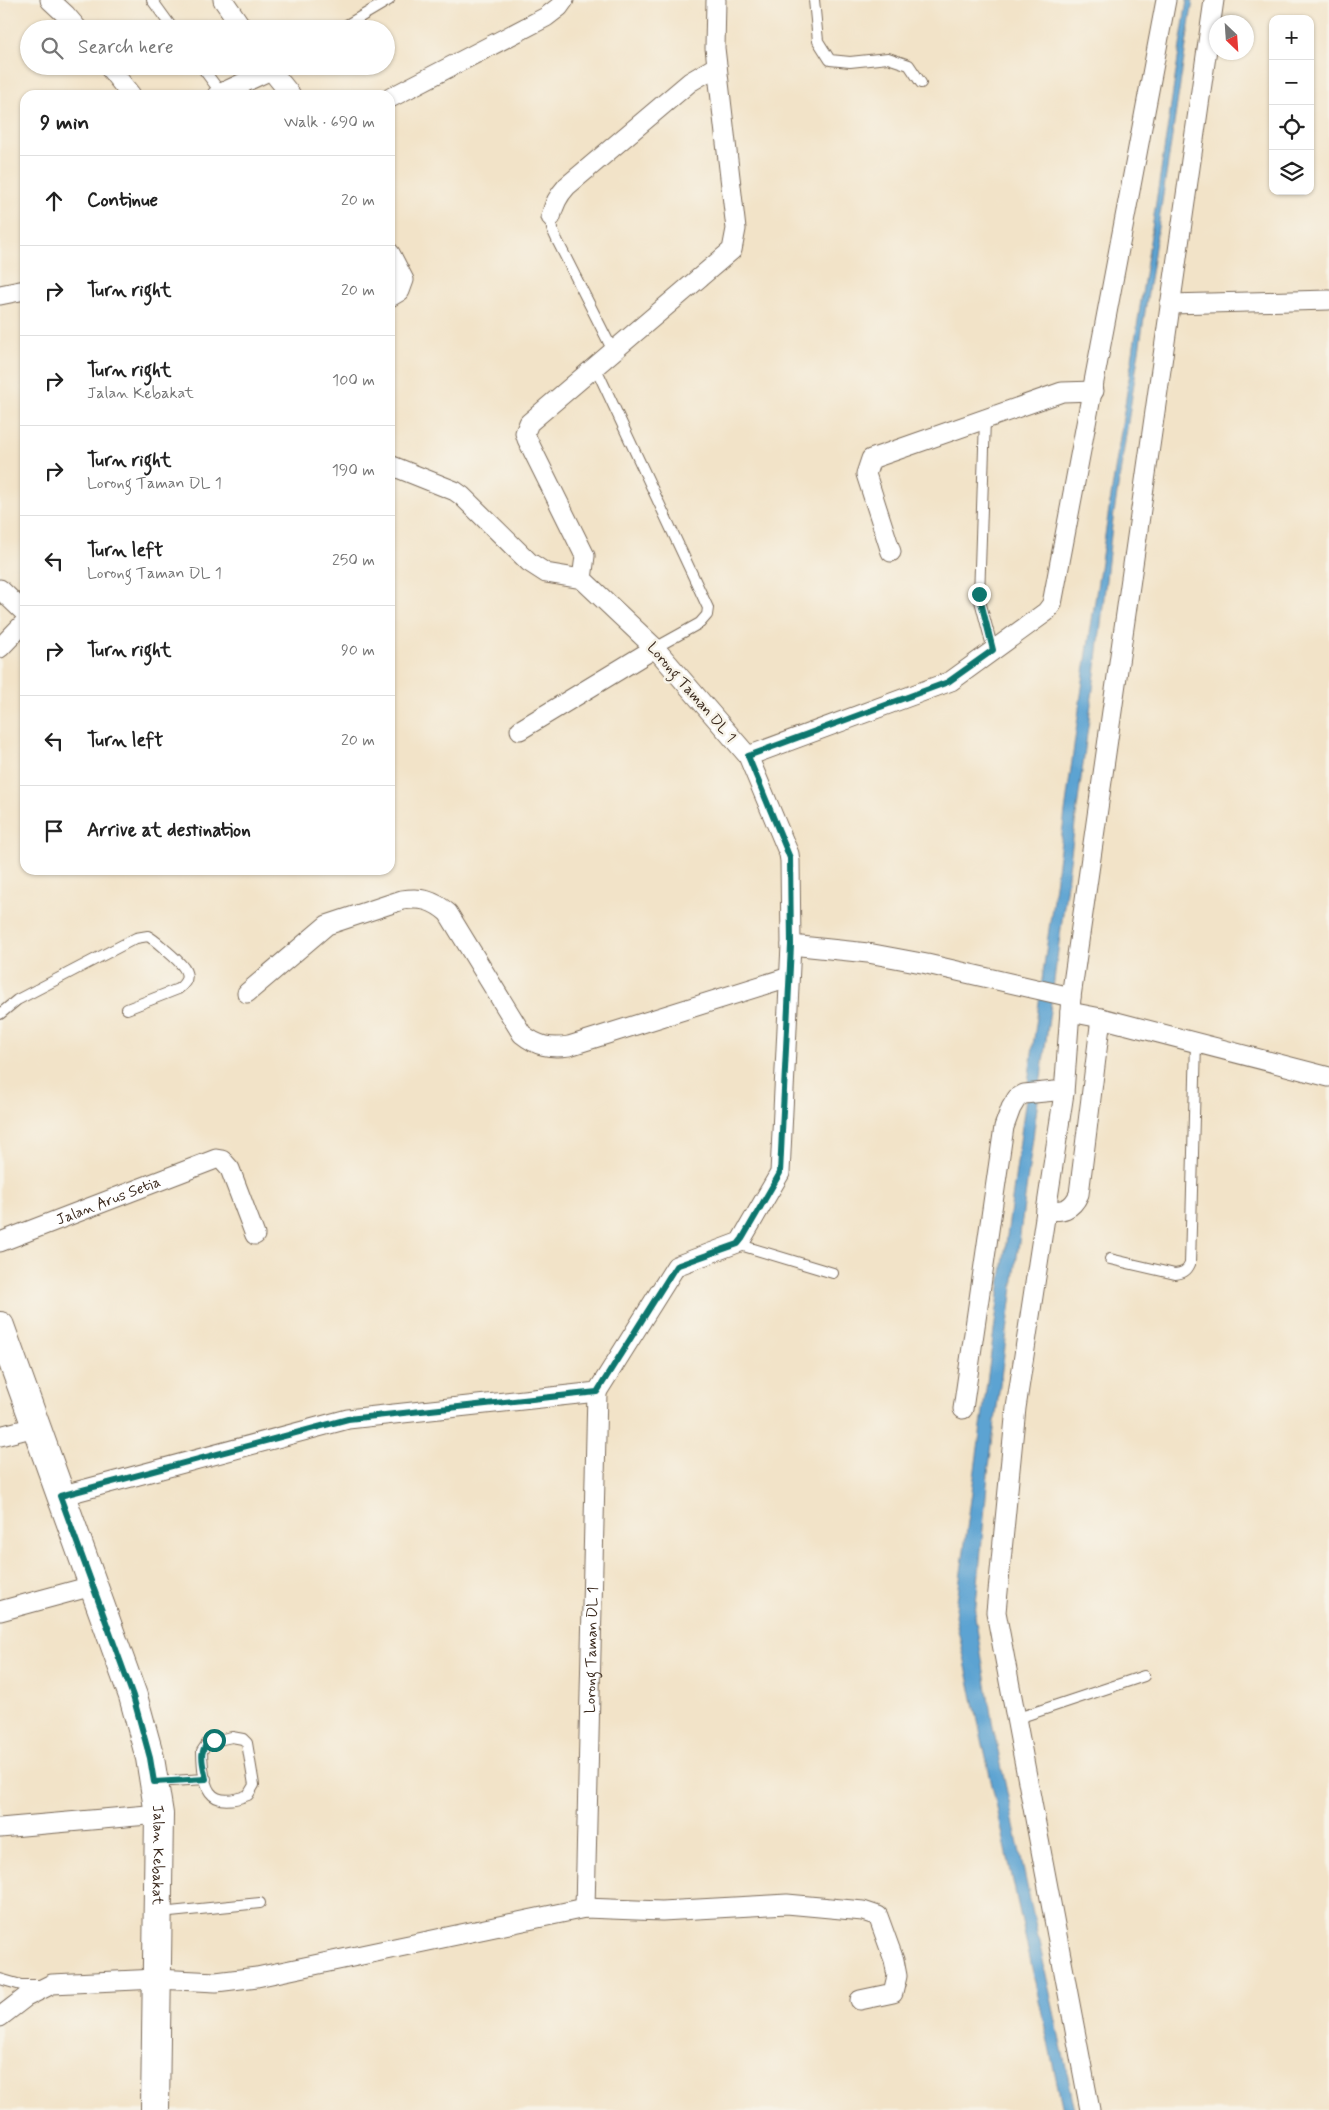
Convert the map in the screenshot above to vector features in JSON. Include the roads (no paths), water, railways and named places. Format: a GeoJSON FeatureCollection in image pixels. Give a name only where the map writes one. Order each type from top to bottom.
{"type":"FeatureCollection","features":[{"type":"Feature","properties":{"kind":"street"},"geometry":{"type":"LineString","coordinates":[[50,0],[70,20]]}},
{"type":"Feature","properties":{"kind":"street"},"geometry":{"type":"LineString","coordinates":[[223,0],[236,20]]}},
{"type":"Feature","properties":{"kind":"street"},"geometry":{"type":"LineString","coordinates":[[395,95],[546,17],[559,7],[564,0]]}},
{"type":"Feature","properties":{"kind":"street"},"geometry":{"type":"LineString","coordinates":[[395,467],[458,494],[529,562],[540,570],[582,579],[585,556],[525,433],[529,423],[732,250],[736,229],[715,48],[716,0]]}},
{"type":"Feature","properties":{"kind":"street"},"geometry":{"type":"LineString","coordinates":[[748,756],[948,682],[1046,612],[1052,604],[1094,391],[1166,0]]}},
{"type":"Feature","properties":{"kind":"street"},"geometry":{"type":"LineString","coordinates":[[1090,2110],[996,1610],[1016,1408],[1059,1124],[1067,1001],[1214,0]]}},
{"type":"Feature","properties":{"kind":"street"},"geometry":{"type":"LineString","coordinates":[[551,217],[558,194],[690,82],[717,66]]}},
{"type":"Feature","properties":{"kind":"street"},"geometry":{"type":"LineString","coordinates":[[115,75],[128,90]]}},
{"type":"Feature","properties":{"kind":"street"},"geometry":{"type":"LineString","coordinates":[[227,90],[256,75]]}},
{"type":"Feature","properties":{"kind":"street"},"geometry":{"type":"LineString","coordinates":[[277,75],[288,90]]}},
{"type":"Feature","properties":{"kind":"street"},"geometry":{"type":"LineString","coordinates":[[395,263],[404,280],[400,291],[395,294]]}},
{"type":"Feature","properties":{"kind":"street"},"geometry":{"type":"LineString","coordinates":[[0,295],[20,291]]}},
{"type":"Feature","properties":{"kind":"street"},"geometry":{"type":"LineString","coordinates":[[1170,304],[1329,300]]}},
{"type":"Feature","properties":{"kind":"street"},"geometry":{"type":"LineString","coordinates":[[891,552],[866,474],[871,459],[1062,392],[1094,391]]}},
{"type":"Feature","properties":{"kind":"street","name":"Lorong Taman DL 1"},"geometry":{"type":"LineString","coordinates":[[582,579],[654,648],[748,756],[790,858],[791,945],[780,1173],[738,1244]]}},
{"type":"Feature","properties":{"kind":"street"},"geometry":{"type":"LineString","coordinates":[[0,589],[20,608]]}},
{"type":"Feature","properties":{"kind":"street"},"geometry":{"type":"LineString","coordinates":[[0,648],[20,627]]}},
{"type":"Feature","properties":{"kind":"street"},"geometry":{"type":"LineString","coordinates":[[520,730],[654,648]]}},
{"type":"Feature","properties":{"kind":"street"},"geometry":{"type":"LineString","coordinates":[[246,992],[327,925],[402,900],[415,898],[438,904],[448,913],[522,1034],[532,1042],[544,1047],[569,1046],[789,977]]}},
{"type":"Feature","properties":{"kind":"street"},"geometry":{"type":"LineString","coordinates":[[791,945],[868,953],[1022,985],[1067,1001],[1101,1018],[1329,1076]]}},
{"type":"Feature","properties":{"kind":"street"},"geometry":{"type":"LineString","coordinates":[[1046,1210],[1063,1211],[1070,1208],[1076,1202],[1088,1129],[1101,1018]]}},
{"type":"Feature","properties":{"kind":"street"},"geometry":{"type":"LineString","coordinates":[[963,1409],[1004,1127],[1017,1098],[1024,1094],[1060,1092]]}},
{"type":"Feature","properties":{"kind":"street"},"geometry":{"type":"LineString","coordinates":[[1059,1124],[1088,1129]]}},
{"type":"Feature","properties":{"kind":"street","name":"Jalan Arus Setia"},"geometry":{"type":"LineString","coordinates":[[0,1242],[216,1159],[222,1160],[230,1168],[255,1234]]}},
{"type":"Feature","properties":{"kind":"street"},"geometry":{"type":"LineString","coordinates":[[60,1496],[348,1419],[597,1392],[676,1266],[738,1244]]}},
{"type":"Feature","properties":{"kind":"street","name":"Jalan Kebakat"},"geometry":{"type":"LineString","coordinates":[[0,1326],[133,1696],[150,1758],[159,1814],[156,2110]]}},
{"type":"Feature","properties":{"kind":"street","name":"Lorong Taman DL 1"},"geometry":{"type":"LineString","coordinates":[[585,1908],[597,1392]]}},
{"type":"Feature","properties":{"kind":"street"},"geometry":{"type":"LineString","coordinates":[[0,1436],[35,1427]]}},
{"type":"Feature","properties":{"kind":"street"},"geometry":{"type":"LineString","coordinates":[[0,1611],[92,1586]]}},
{"type":"Feature","properties":{"kind":"street"},"geometry":{"type":"LineString","coordinates":[[0,1828],[159,1814]]}},
{"type":"Feature","properties":{"kind":"street"},"geometry":{"type":"LineString","coordinates":[[0,2016],[26,1998],[52,1984],[157,1979],[216,1982],[257,1977],[585,1908],[662,1911],[787,1904],[864,1911],[878,1916],[894,1960],[897,1976],[893,1993],[860,2000]]}},
{"type":"Feature","properties":{"kind":"lane"},"geometry":{"type":"LineString","coordinates":[[152,0],[166,20]]}},
{"type":"Feature","properties":{"kind":"lane"},"geometry":{"type":"LineString","coordinates":[[356,20],[390,0]]}},
{"type":"Feature","properties":{"kind":"lane"},"geometry":{"type":"LineString","coordinates":[[814,0],[818,41],[830,60],[850,62],[888,58],[909,65],[921,83]]}},
{"type":"Feature","properties":{"kind":"lane"},"geometry":{"type":"LineString","coordinates":[[207,75],[216,90]]}},
{"type":"Feature","properties":{"kind":"lane"},"geometry":{"type":"LineString","coordinates":[[551,217],[552,229],[557,240],[613,351]]}},
{"type":"Feature","properties":{"kind":"lane"},"geometry":{"type":"LineString","coordinates":[[595,366],[707,605],[705,620],[654,648]]}},
{"type":"Feature","properties":{"kind":"lane"},"geometry":{"type":"LineString","coordinates":[[985,419],[979,597],[993,650]]}},
{"type":"Feature","properties":{"kind":"lane"},"geometry":{"type":"LineString","coordinates":[[0,1014],[17,1000],[136,938],[148,936],[182,964],[186,970],[187,978],[178,989],[127,1009]]}},
{"type":"Feature","properties":{"kind":"lane"},"geometry":{"type":"LineString","coordinates":[[1110,1259],[1175,1274],[1187,1270],[1190,1264],[1196,1042]]}},
{"type":"Feature","properties":{"kind":"lane"},"geometry":{"type":"LineString","coordinates":[[738,1244],[833,1273]]}},
{"type":"Feature","properties":{"kind":"lane"},"geometry":{"type":"LineString","coordinates":[[1015,1719],[1144,1676]]}},
{"type":"Feature","properties":{"kind":"lane"},"geometry":{"type":"LineString","coordinates":[[232,1737],[243,1739],[247,1743],[255,1780],[254,1786],[248,1795],[219,1800],[210,1794],[206,1779],[202,1751],[208,1742],[232,1737]]}},
{"type":"Feature","properties":{"kind":"lane"},"geometry":{"type":"LineString","coordinates":[[154,1782],[206,1779]]}},
{"type":"Feature","properties":{"kind":"lane"},"geometry":{"type":"LineString","coordinates":[[159,1914],[260,1903]]}},
{"type":"Feature","properties":{"kind":"lane"},"geometry":{"type":"LineString","coordinates":[[0,1979],[22,1985],[52,1984]]}},
{"type":"Feature","properties":{"kind":"water"},"geometry":{"type":"Polygon","coordinates":[[[1187,0],[1193,0],[1112,526],[1097,659],[988,1474],[975,1616],[993,1727],[1075,2110],[1063,2110],[955,1616],[1085,666],[1187,0]]]}}]}
